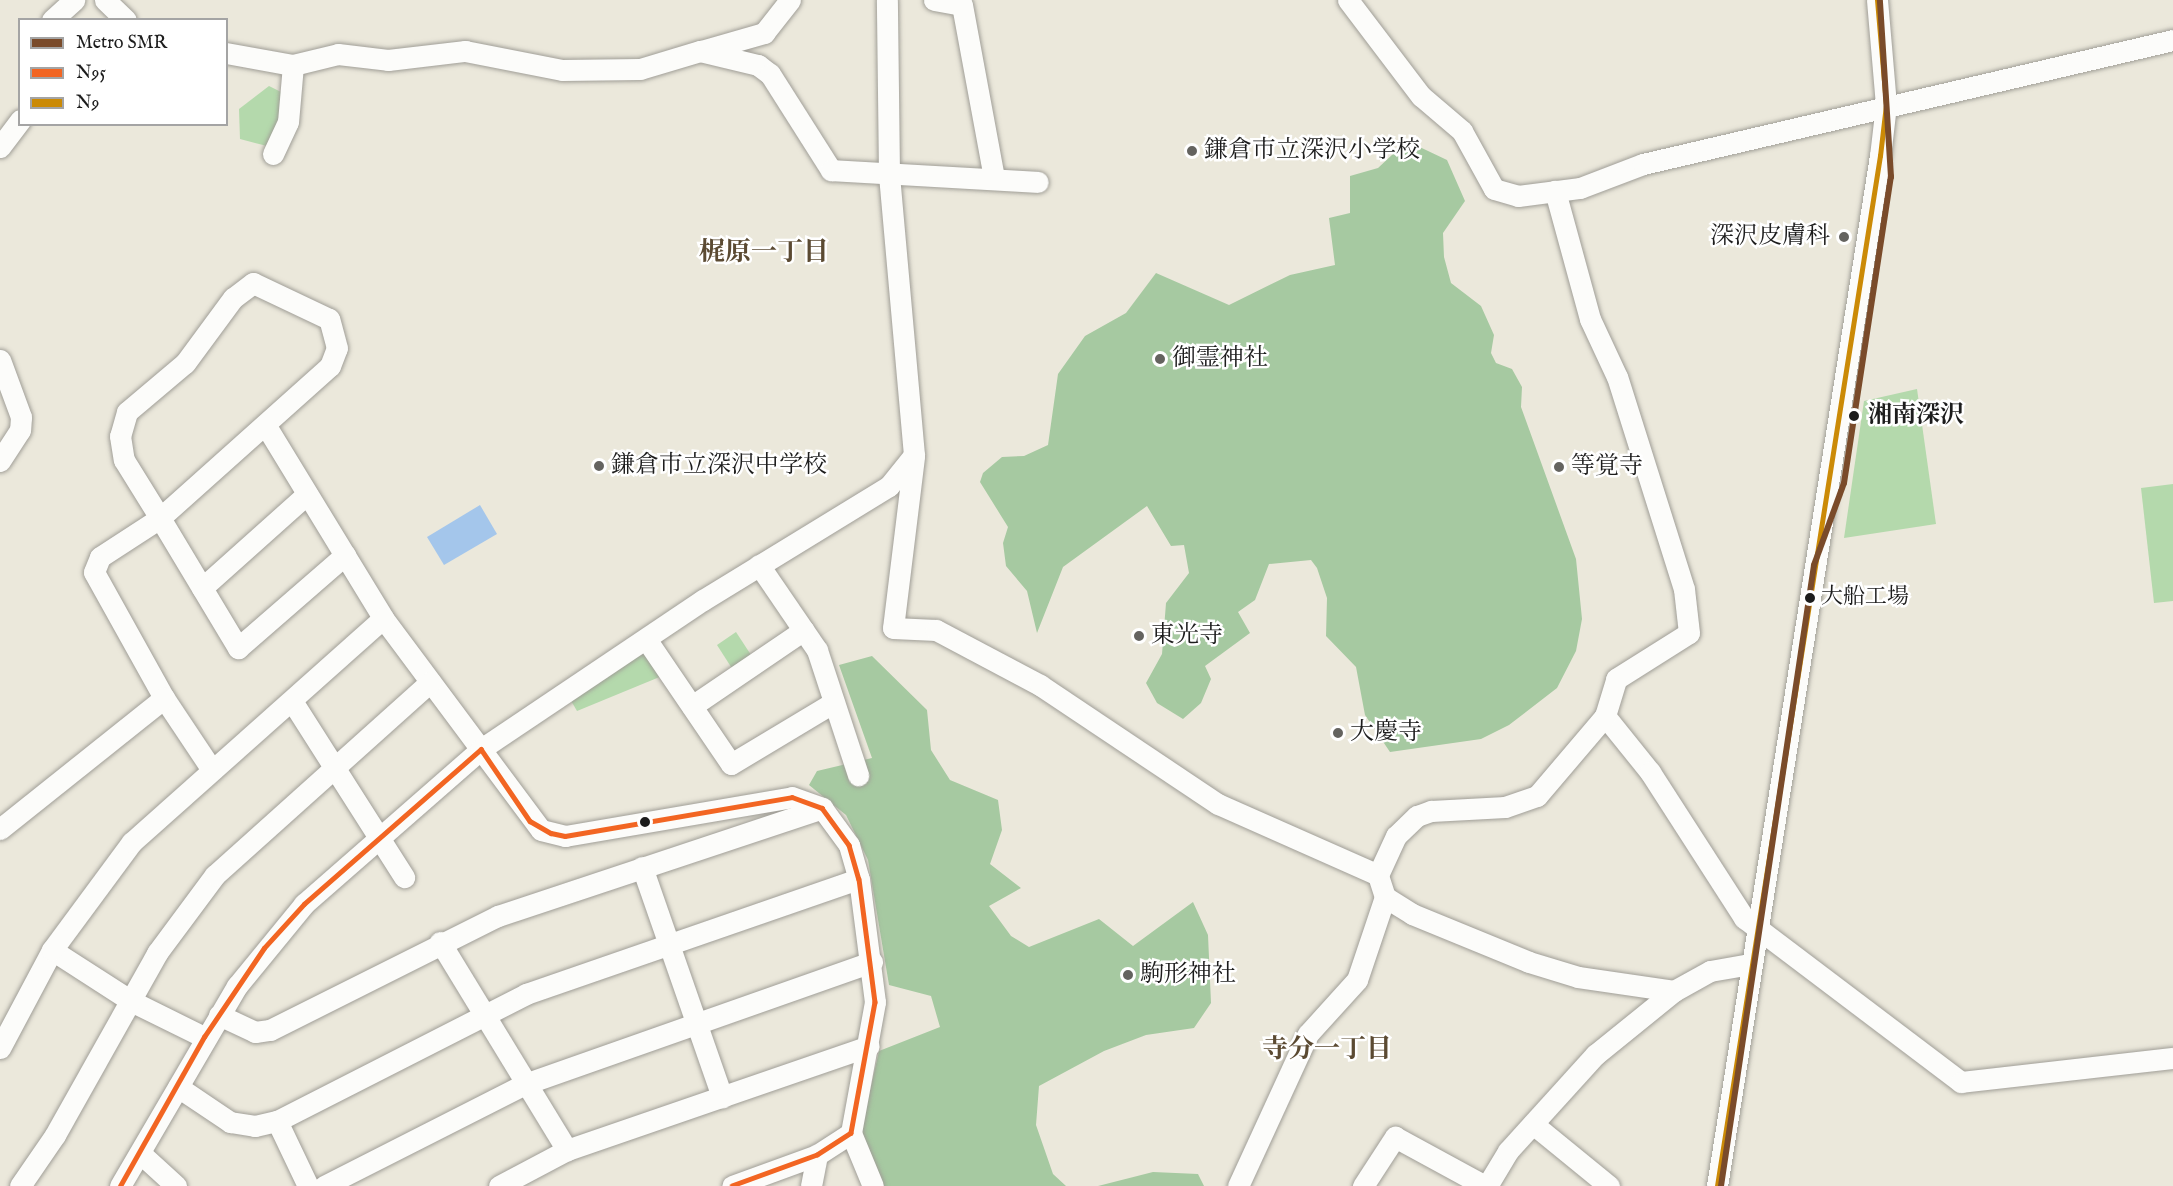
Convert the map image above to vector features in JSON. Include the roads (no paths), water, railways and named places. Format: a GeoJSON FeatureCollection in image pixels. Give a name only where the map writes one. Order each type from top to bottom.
{"type":"FeatureCollection","features":[{"type":"Feature","properties":{"kind":"street"},"geometry":{"type":"LineString","coordinates":[[54,18],[74,0]]}},
{"type":"Feature","properties":{"kind":"street"},"geometry":{"type":"LineString","coordinates":[[105,0],[124,18]]}},
{"type":"Feature","properties":{"kind":"street"},"geometry":{"type":"LineString","coordinates":[[228,53],[293,65],[338,54],[388,60],[465,51],[562,70],[640,69],[764,33],[790,0]]}},
{"type":"Feature","properties":{"kind":"street"},"geometry":{"type":"LineString","coordinates":[[887,0],[889,174],[914,455],[893,628],[936,630],[1040,685],[1218,804],[1378,875]]}},
{"type":"Feature","properties":{"kind":"street"},"geometry":{"type":"LineString","coordinates":[[934,0],[962,5],[994,178]]}},
{"type":"Feature","properties":{"kind":"street"},"geometry":{"type":"LineString","coordinates":[[1348,0],[1421,96],[1462,131],[1494,189],[1518,196],[1580,188],[1643,164],[1886,105],[2173,40]]}},
{"type":"Feature","properties":{"kind":"street"},"geometry":{"type":"LineString","coordinates":[[1715,1183],[1749,964],[1799,684],[1886,105],[1877,0]]}},
{"type":"Feature","properties":{"kind":"street"},"geometry":{"type":"LineString","coordinates":[[700,51],[758,65],[771,74],[831,170],[1038,182]]}},
{"type":"Feature","properties":{"kind":"street"},"geometry":{"type":"LineString","coordinates":[[273,154],[288,122],[293,65]]}},
{"type":"Feature","properties":{"kind":"street"},"geometry":{"type":"LineString","coordinates":[[0,147],[18,123]]}},
{"type":"Feature","properties":{"kind":"street"},"geometry":{"type":"LineString","coordinates":[[1238,1186],[1308,1034],[1358,980],[1385,897],[1378,875],[1396,836],[1417,816],[1448,808],[1505,807],[1537,796],[1605,716],[1616,679],[1689,633],[1690,619],[1617,377],[1590,319],[1555,191]]}},
{"type":"Feature","properties":{"kind":"street"},"geometry":{"type":"LineString","coordinates":[[212,770],[164,698],[94,572],[100,557],[160,518],[266,426],[330,366],[337,348],[329,319],[253,283],[233,298],[198,349],[135,404],[122,422],[124,460],[160,518],[238,648],[345,555]]}},
{"type":"Feature","properties":{"kind":"street"},"geometry":{"type":"LineString","coordinates":[[0,360],[21,417],[20,430],[0,460]]}},
{"type":"Feature","properties":{"kind":"street"},"geometry":{"type":"LineString","coordinates":[[266,426],[383,618],[481,749],[530,821],[541,830],[565,836],[769,799],[792,797],[822,808],[849,845],[859,879],[872,962],[875,1002],[869,1046],[851,1133],[873,1186]]}},
{"type":"Feature","properties":{"kind":"street"},"geometry":{"type":"LineString","coordinates":[[120,1186],[178,1087],[204,1037],[264,948],[379,837],[481,749],[759,565],[889,486],[914,455]]}},
{"type":"Feature","properties":{"kind":"street"},"geometry":{"type":"LineString","coordinates":[[202,588],[307,494]]}},
{"type":"Feature","properties":{"kind":"street"},"geometry":{"type":"LineString","coordinates":[[759,565],[817,650],[858,775]]}},
{"type":"Feature","properties":{"kind":"street"},"geometry":{"type":"LineString","coordinates":[[0,1048],[52,950],[132,842],[383,618]]}},
{"type":"Feature","properties":{"kind":"street"},"geometry":{"type":"LineString","coordinates":[[692,706],[804,630]]}},
{"type":"Feature","properties":{"kind":"street"},"geometry":{"type":"LineString","coordinates":[[646,639],[735,765],[834,702]]}},
{"type":"Feature","properties":{"kind":"street"},"geometry":{"type":"LineString","coordinates":[[20,1186],[131,1001],[157,953],[215,875],[430,682]]}},
{"type":"Feature","properties":{"kind":"street"},"geometry":{"type":"LineString","coordinates":[[0,830],[164,698]]}},
{"type":"Feature","properties":{"kind":"street"},"geometry":{"type":"LineString","coordinates":[[292,701],[404,877]]}},
{"type":"Feature","properties":{"kind":"street"},"geometry":{"type":"LineString","coordinates":[[1605,716],[1650,772],[1744,918],[1757,923],[1961,1082],[2173,1058]]}},
{"type":"Feature","properties":{"kind":"street"},"geometry":{"type":"LineString","coordinates":[[219,1015],[255,1032],[270,1030],[440,942],[498,915],[822,808]]}},
{"type":"Feature","properties":{"kind":"street"},"geometry":{"type":"LineString","coordinates":[[642,867],[667,945],[722,1097]]}},
{"type":"Feature","properties":{"kind":"street"},"geometry":{"type":"LineString","coordinates":[[178,1087],[230,1122],[255,1126],[277,1120],[483,1013],[667,945],[859,879]]}},
{"type":"Feature","properties":{"kind":"street"},"geometry":{"type":"LineString","coordinates":[[1385,897],[1412,914],[1529,962],[1578,977],[1674,991]]}},
{"type":"Feature","properties":{"kind":"street"},"geometry":{"type":"LineString","coordinates":[[440,942],[567,1150]]}},
{"type":"Feature","properties":{"kind":"street"},"geometry":{"type":"LineString","coordinates":[[52,950],[131,1001],[204,1037]]}},
{"type":"Feature","properties":{"kind":"street"},"geometry":{"type":"LineString","coordinates":[[324,1186],[525,1084],[695,1020],[872,962]]}},
{"type":"Feature","properties":{"kind":"street"},"geometry":{"type":"LineString","coordinates":[[1363,1186],[1395,1137],[1475,1184],[1595,1055],[1674,991],[1710,971],[1749,964]]}},
{"type":"Feature","properties":{"kind":"street"},"geometry":{"type":"LineString","coordinates":[[499,1186],[567,1150],[869,1046]]}},
{"type":"Feature","properties":{"kind":"street"},"geometry":{"type":"LineString","coordinates":[[277,1120],[308,1186]]}},
{"type":"Feature","properties":{"kind":"street"},"geometry":{"type":"LineString","coordinates":[[1533,1124],[1609,1186]]}},
{"type":"Feature","properties":{"kind":"street"},"geometry":{"type":"LineString","coordinates":[[732,1186],[817,1155],[851,1133]]}},
{"type":"Feature","properties":{"kind":"street"},"geometry":{"type":"LineString","coordinates":[[140,1154],[176,1186]]}},
{"type":"Feature","properties":{"kind":"street"},"geometry":{"type":"LineString","coordinates":[[811,1186],[817,1155]]}},
{"type":"Feature","properties":{"kind":"water"},"geometry":{"type":"Polygon","coordinates":[[[480,505],[497,534],[444,565],[427,537],[480,505]]]}},
{"type":"Feature","properties":{"kind":"metro line","name":"SMR"},"geometry":{"type":"LineString","coordinates":[[1721,1186],[1814,565],[1844,483],[1891,177],[1880,0]]}},
{"type":"Feature","properties":{"kind":"place","name":"鎌倉市立深沢小学校"},"geometry":{"type":"Point","coordinates":[1192,151]}},
{"type":"Feature","properties":{"kind":"place","name":"深沢皮膚科"},"geometry":{"type":"Point","coordinates":[1844,237]}},
{"type":"Feature","properties":{"kind":"place","name":"御霊神社"},"geometry":{"type":"Point","coordinates":[1160,359]}},
{"type":"Feature","properties":{"kind":"place","name":"湘南深沢"},"geometry":{"type":"Point","coordinates":[1854,416]}},
{"type":"Feature","properties":{"kind":"place","name":"鎌倉市立深沢中学校"},"geometry":{"type":"Point","coordinates":[599,466]}},
{"type":"Feature","properties":{"kind":"place","name":"等覚寺"},"geometry":{"type":"Point","coordinates":[1559,467]}},
{"type":"Feature","properties":{"kind":"place","name":"大船工場"},"geometry":{"type":"Point","coordinates":[1810,598]}},
{"type":"Feature","properties":{"kind":"place","name":"東光寺"},"geometry":{"type":"Point","coordinates":[1139,636]}},
{"type":"Feature","properties":{"kind":"place","name":"大慶寺"},"geometry":{"type":"Point","coordinates":[1338,733]}},
{"type":"Feature","properties":{"kind":"place","name":"駒形神社"},"geometry":{"type":"Point","coordinates":[1128,975]}},
{"type":"Feature","properties":{"kind":"district","name":"梶原一丁目"},"geometry":{"type":"Point","coordinates":[764,253]}},
{"type":"Feature","properties":{"kind":"district","name":"寺分一丁目"},"geometry":{"type":"Point","coordinates":[1327,1050]}}]}
